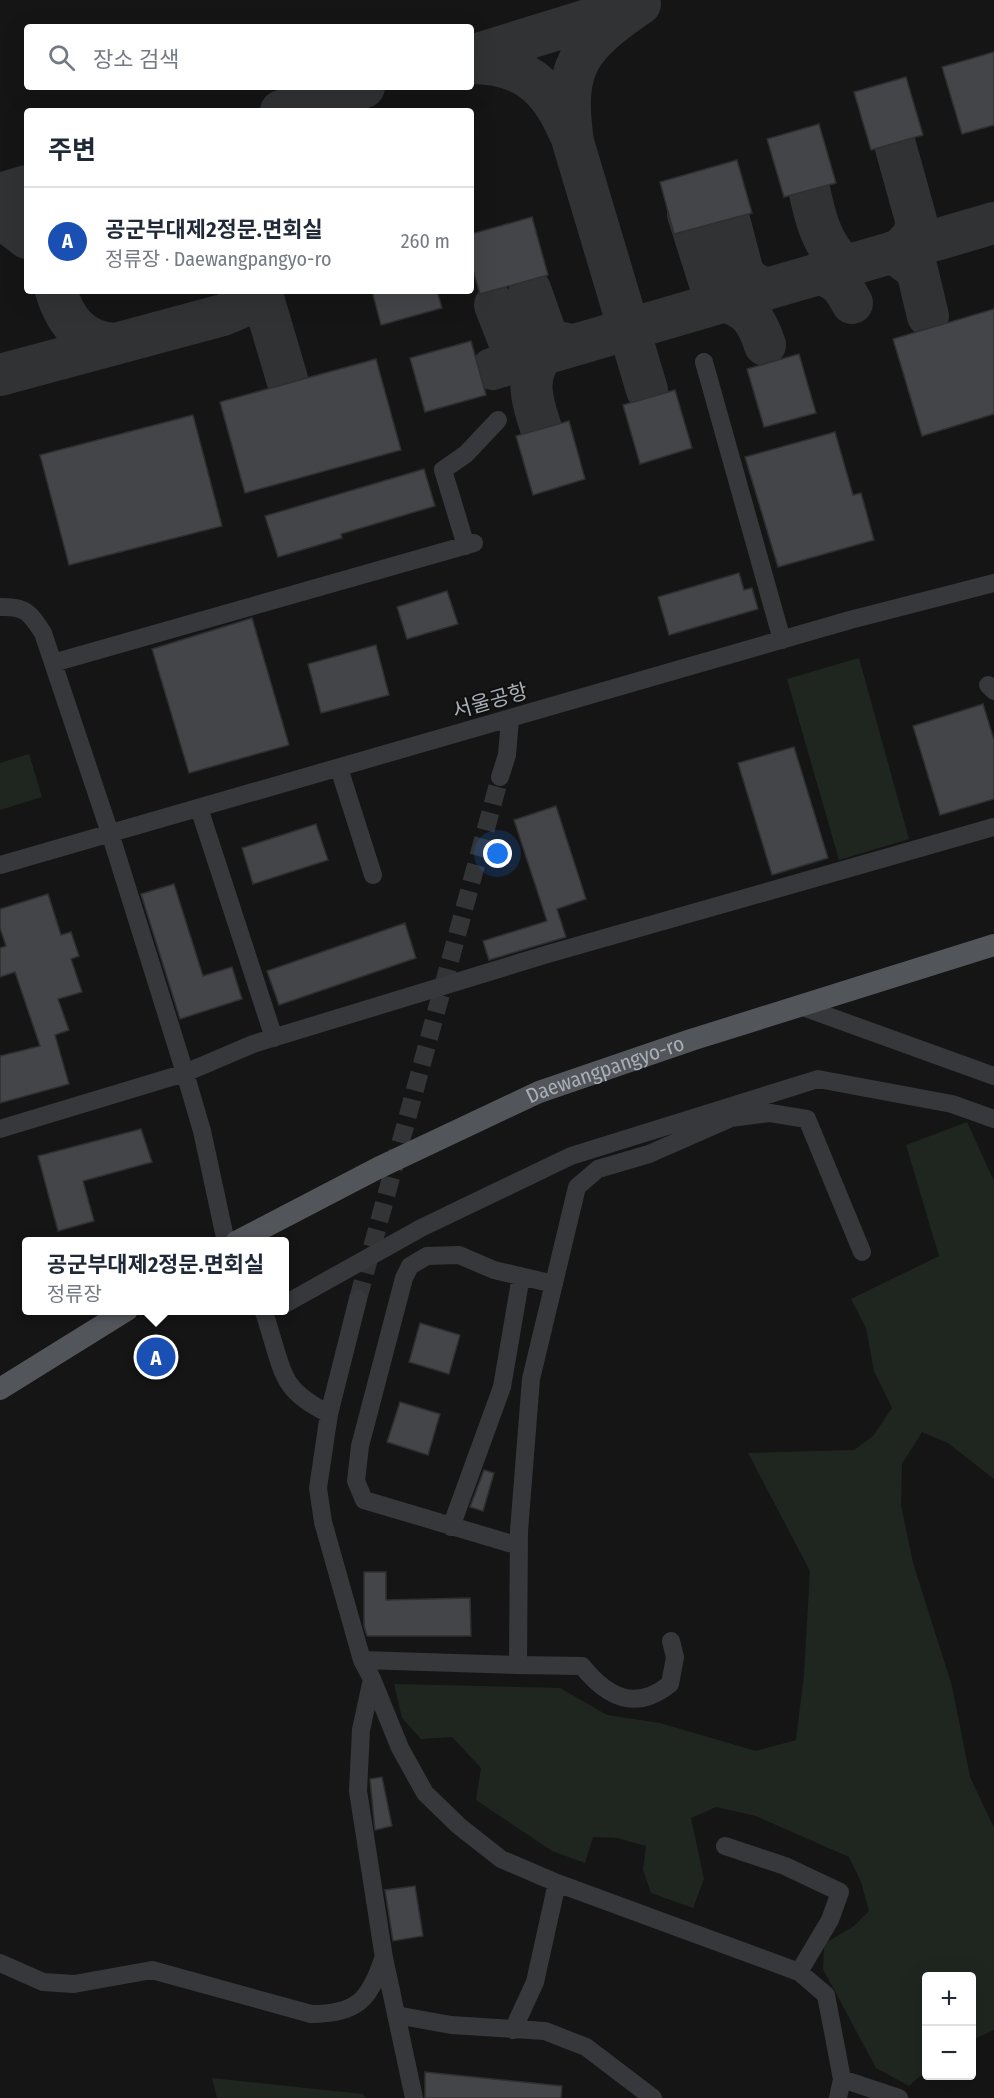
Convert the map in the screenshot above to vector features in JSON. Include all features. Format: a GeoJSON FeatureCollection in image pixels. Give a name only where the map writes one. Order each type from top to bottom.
{"type":"FeatureCollection","features":[{"type":"Feature","properties":{"kind":"main road","name":"Daewangpangyo-ro"},"geometry":{"type":"LineString","coordinates":[[246,1237],[378,1168],[539,1092],[994,945]]}},
{"type":"Feature","properties":{"kind":"main road"},"geometry":{"type":"LineString","coordinates":[[0,1389],[120,1315]]}},
{"type":"Feature","properties":{"kind":"street"},"geometry":{"type":"LineString","coordinates":[[704,362],[782,640]]}},
{"type":"Feature","properties":{"kind":"street"},"geometry":{"type":"LineString","coordinates":[[53,663],[470,544],[442,470],[466,454],[498,420]]}},
{"type":"Feature","properties":{"kind":"street","name":"서울공항"},"geometry":{"type":"LineString","coordinates":[[0,865],[782,640],[994,583]]}},
{"type":"Feature","properties":{"kind":"street"},"geometry":{"type":"LineString","coordinates":[[0,607],[15,606],[31,614],[43,633],[110,833],[185,1073],[202,1131],[225,1237]]}},
{"type":"Feature","properties":{"kind":"street"},"geometry":{"type":"LineString","coordinates":[[500,777],[507,755],[510,719]]}},
{"type":"Feature","properties":{"kind":"street"},"geometry":{"type":"LineString","coordinates":[[339,768],[373,875]]}},
{"type":"Feature","properties":{"kind":"street"},"geometry":{"type":"LineString","coordinates":[[199,808],[274,1038]]}},
{"type":"Feature","properties":{"kind":"street"},"geometry":{"type":"LineString","coordinates":[[0,1129],[185,1073],[274,1038],[549,954],[994,826]]}},
{"type":"Feature","properties":{"kind":"street"},"geometry":{"type":"LineString","coordinates":[[800,1006],[994,1076]]}},
{"type":"Feature","properties":{"kind":"street"},"geometry":{"type":"LineString","coordinates":[[289,1302],[422,1228],[571,1156],[818,1079],[952,1104],[994,1119]]}},
{"type":"Feature","properties":{"kind":"street"},"geometry":{"type":"LineString","coordinates":[[518,1665],[521,1475],[531,1379],[577,1187],[598,1170],[649,1154],[731,1118],[770,1113],[807,1119],[862,1252]]}},
{"type":"Feature","properties":{"kind":"street"},"geometry":{"type":"LineString","coordinates":[[519,1546],[364,1500],[356,1481],[360,1446],[404,1278],[410,1266],[427,1256],[459,1255],[494,1270],[554,1284]]}},
{"type":"Feature","properties":{"kind":"street"},"geometry":{"type":"LineString","coordinates":[[451,1527],[502,1387],[521,1276]]}},
{"type":"Feature","properties":{"kind":"street"},"geometry":{"type":"LineString","coordinates":[[358,1299],[329,1414],[318,1488],[323,1522],[362,1660],[400,1748],[425,1793],[459,1826],[501,1859],[557,1883],[799,1972],[826,1995],[842,2079],[838,2098]]}},
{"type":"Feature","properties":{"kind":"street"},"geometry":{"type":"LineString","coordinates":[[268,1315],[284,1376],[291,1389],[303,1400],[329,1414]]}},
{"type":"Feature","properties":{"kind":"street"},"geometry":{"type":"LineString","coordinates":[[362,1660],[582,1666],[596,1683],[616,1697],[638,1698],[658,1694],[670,1684],[675,1657],[671,1641]]}},
{"type":"Feature","properties":{"kind":"street"},"geometry":{"type":"LineString","coordinates":[[372,1679],[361,1730],[358,1791],[384,1958],[414,2098]]}},
{"type":"Feature","properties":{"kind":"street"},"geometry":{"type":"LineString","coordinates":[[725,1846],[785,1866],[840,1892],[830,1920],[799,1972]]}},
{"type":"Feature","properties":{"kind":"street"},"geometry":{"type":"LineString","coordinates":[[513,2030],[535,1982],[557,1883]]}},
{"type":"Feature","properties":{"kind":"street"},"geometry":{"type":"LineString","coordinates":[[0,1963],[43,1982],[63,1984],[113,1978],[152,1970],[311,2014],[336,2014],[357,2006],[374,1986],[384,1958]]}},
{"type":"Feature","properties":{"kind":"street"},"geometry":{"type":"LineString","coordinates":[[396,2015],[450,2025],[545,2031],[586,2047],[653,2098]]}},
{"type":"Feature","properties":{"kind":"street"},"geometry":{"type":"LineString","coordinates":[[842,2079],[899,2098]]}},
{"type":"Feature","properties":{"kind":"shaded area"},"geometry":{"type":"Polygon","coordinates":[[[859,658],[909,839],[839,860],[787,679],[859,658]]]}},
{"type":"Feature","properties":{"kind":"shaded area"},"geometry":{"type":"Polygon","coordinates":[[[29,754],[42,797],[0,810],[0,763],[29,754]]]}},
{"type":"Feature","properties":{"kind":"shaded area"},"geometry":{"type":"Polygon","coordinates":[[[967,1122],[994,1181],[994,1479],[948,1443],[922,1432],[902,1464],[901,1505],[913,1563],[952,1686],[970,1777],[994,1828],[994,2030],[976,2038],[976,1972],[922,1972],[922,2075],[909,2086],[876,2068],[823,1969],[824,1944],[854,1926],[869,1911],[861,1882],[849,1857],[756,1816],[716,1807],[691,1818],[704,1879],[693,1908],[651,1893],[643,1870],[646,1846],[617,1838],[593,1837],[585,1863],[552,1851],[476,1800],[481,1768],[452,1737],[421,1739],[402,1718],[394,1684],[560,1688],[607,1715],[660,1723],[756,1751],[796,1740],[804,1674],[810,1571],[748,1453],[854,1450],[873,1436],[892,1408],[874,1371],[866,1328],[851,1299],[939,1256],[906,1145],[967,1122]]]}},
{"type":"Feature","properties":{"kind":"shaded area"},"geometry":{"type":"Polygon","coordinates":[[[212,2078],[363,2094],[365,2098],[217,2098],[212,2078]]]}},
{"type":"Feature","properties":{"kind":"building"},"geometry":{"type":"Polygon","coordinates":[[[994,52],[994,125],[962,134],[942,67],[994,52]]]}},
{"type":"Feature","properties":{"kind":"building"},"geometry":{"type":"Polygon","coordinates":[[[906,77],[923,135],[871,150],[854,92],[906,77]]]}},
{"type":"Feature","properties":{"kind":"building"},"geometry":{"type":"Polygon","coordinates":[[[819,124],[836,183],[784,197],[767,139],[819,124]]]}},
{"type":"Feature","properties":{"kind":"building"},"geometry":{"type":"Polygon","coordinates":[[[737,160],[752,213],[674,234],[660,182],[737,160]]]}},
{"type":"Feature","properties":{"kind":"building"},"geometry":{"type":"Polygon","coordinates":[[[532,217],[548,275],[480,294],[474,273],[474,233],[532,217]]]}},
{"type":"Feature","properties":{"kind":"building"},"geometry":{"type":"Polygon","coordinates":[[[373,294],[438,294],[442,308],[381,325],[373,294]]]}},
{"type":"Feature","properties":{"kind":"building"},"geometry":{"type":"Polygon","coordinates":[[[994,309],[994,414],[922,436],[893,339],[994,309]]]}},
{"type":"Feature","properties":{"kind":"building"},"geometry":{"type":"Polygon","coordinates":[[[471,341],[486,395],[425,412],[410,358],[471,341]]]}},
{"type":"Feature","properties":{"kind":"building"},"geometry":{"type":"Polygon","coordinates":[[[799,354],[816,413],[764,427],[747,369],[799,354]]]}},
{"type":"Feature","properties":{"kind":"building"},"geometry":{"type":"Polygon","coordinates":[[[376,359],[401,450],[245,493],[220,402],[376,359]]]}},
{"type":"Feature","properties":{"kind":"building"},"geometry":{"type":"Polygon","coordinates":[[[675,390],[692,448],[640,464],[623,405],[675,390]]]}},
{"type":"Feature","properties":{"kind":"building"},"geometry":{"type":"Polygon","coordinates":[[[193,415],[222,526],[69,565],[40,455],[193,415]]]}},
{"type":"Feature","properties":{"kind":"building"},"geometry":{"type":"Polygon","coordinates":[[[569,421],[585,479],[533,495],[516,436],[569,421]]]}},
{"type":"Feature","properties":{"kind":"building"},"geometry":{"type":"Polygon","coordinates":[[[835,432],[853,495],[861,493],[874,540],[778,567],[745,457],[835,432]]]}},
{"type":"Feature","properties":{"kind":"building"},"geometry":{"type":"Polygon","coordinates":[[[424,469],[435,506],[341,534],[342,538],[278,557],[265,516],[424,469]]]}},
{"type":"Feature","properties":{"kind":"building"},"geometry":{"type":"Polygon","coordinates":[[[739,573],[744,590],[752,588],[758,609],[669,635],[658,597],[739,573]]]}},
{"type":"Feature","properties":{"kind":"building"},"geometry":{"type":"Polygon","coordinates":[[[447,591],[458,624],[407,639],[397,607],[447,591]]]}},
{"type":"Feature","properties":{"kind":"building"},"geometry":{"type":"Polygon","coordinates":[[[252,618],[289,745],[189,773],[152,649],[252,618]]]}},
{"type":"Feature","properties":{"kind":"building"},"geometry":{"type":"Polygon","coordinates":[[[376,645],[389,695],[321,713],[308,664],[376,645]]]}},
{"type":"Feature","properties":{"kind":"building"},"geometry":{"type":"Polygon","coordinates":[[[983,704],[994,740],[994,799],[940,815],[913,726],[983,704]]]}},
{"type":"Feature","properties":{"kind":"building"},"geometry":{"type":"Polygon","coordinates":[[[794,747],[828,858],[772,875],[738,763],[794,747]]]}},
{"type":"Feature","properties":{"kind":"building"},"geometry":{"type":"Polygon","coordinates":[[[556,806],[586,899],[557,909],[566,937],[489,960],[483,941],[547,921],[514,820],[556,806]]]}},
{"type":"Feature","properties":{"kind":"building"},"geometry":{"type":"Polygon","coordinates":[[[316,824],[328,860],[253,884],[242,848],[316,824]]]}},
{"type":"Feature","properties":{"kind":"building"},"geometry":{"type":"Polygon","coordinates":[[[174,884],[203,976],[232,967],[242,999],[180,1019],[141,894],[174,884]]]}},
{"type":"Feature","properties":{"kind":"building"},"geometry":{"type":"Polygon","coordinates":[[[48,894],[61,935],[71,932],[79,956],[71,959],[82,992],[58,999],[69,1030],[55,1035],[69,1084],[0,1103],[0,1056],[40,1046],[15,972],[0,977],[0,948],[6,946],[0,928],[0,909],[48,894]]]}},
{"type":"Feature","properties":{"kind":"building"},"geometry":{"type":"Polygon","coordinates":[[[405,923],[416,958],[279,1005],[267,971],[405,923]]]}},
{"type":"Feature","properties":{"kind":"building"},"geometry":{"type":"Polygon","coordinates":[[[141,1129],[152,1162],[83,1181],[94,1221],[58,1231],[38,1156],[141,1129]]]}},
{"type":"Feature","properties":{"kind":"building"},"geometry":{"type":"Polygon","coordinates":[[[420,1323],[460,1335],[449,1374],[409,1362],[420,1323]]]}},
{"type":"Feature","properties":{"kind":"building"},"geometry":{"type":"Polygon","coordinates":[[[400,1402],[440,1414],[428,1455],[387,1442],[400,1402]]]}},
{"type":"Feature","properties":{"kind":"building"},"geometry":{"type":"Polygon","coordinates":[[[484,1470],[494,1473],[483,1511],[470,1507],[484,1470]]]}},
{"type":"Feature","properties":{"kind":"building"},"geometry":{"type":"Polygon","coordinates":[[[364,1572],[386,1572],[386,1600],[470,1598],[471,1636],[367,1636],[364,1626],[364,1572]]]}},
{"type":"Feature","properties":{"kind":"building"},"geometry":{"type":"Polygon","coordinates":[[[382,1777],[392,1826],[375,1830],[370,1779],[382,1777]]]}},
{"type":"Feature","properties":{"kind":"building"},"geometry":{"type":"Polygon","coordinates":[[[415,1886],[423,1936],[393,1941],[385,1890],[415,1886]]]}},
{"type":"Feature","properties":{"kind":"building"},"geometry":{"type":"Polygon","coordinates":[[[425,2072],[562,2086],[561,2098],[425,2098],[425,2072]]]}},
{"type":"Feature","properties":{"kind":"taxiway"},"geometry":{"type":"LineString","coordinates":[[640,4],[602,32],[580,60],[573,76],[570,116],[573,142],[647,390]]}},
{"type":"Feature","properties":{"kind":"taxiway"},"geometry":{"type":"LineString","coordinates":[[474,55],[620,10]]}},
{"type":"Feature","properties":{"kind":"taxiway"},"geometry":{"type":"LineString","coordinates":[[474,63],[506,67],[532,80],[553,102],[569,132]]}},
{"type":"Feature","properties":{"kind":"taxiway"},"geometry":{"type":"LineString","coordinates":[[291,108],[354,90]]}},
{"type":"Feature","properties":{"kind":"taxiway"},"geometry":{"type":"LineString","coordinates":[[886,112],[916,220],[915,234],[900,250]]}},
{"type":"Feature","properties":{"kind":"taxiway"},"geometry":{"type":"LineString","coordinates":[[803,161],[812,204],[821,232],[835,256],[845,266]]}},
{"type":"Feature","properties":{"kind":"taxiway"},"geometry":{"type":"LineString","coordinates":[[0,194],[24,187]]}},
{"type":"Feature","properties":{"kind":"taxiway"},"geometry":{"type":"LineString","coordinates":[[724,200],[743,273],[751,282],[766,289]]}},
{"type":"Feature","properties":{"kind":"taxiway"},"geometry":{"type":"LineString","coordinates":[[688,214],[712,290],[730,300],[741,280]]}},
{"type":"Feature","properties":{"kind":"taxiway"},"geometry":{"type":"LineString","coordinates":[[0,221],[10,225],[24,236]]}},
{"type":"Feature","properties":{"kind":"taxiway"},"geometry":{"type":"LineString","coordinates":[[492,369],[994,223]]}},
{"type":"Feature","properties":{"kind":"taxiway"},"geometry":{"type":"LineString","coordinates":[[893,252],[917,270],[928,316]]}},
{"type":"Feature","properties":{"kind":"taxiway"},"geometry":{"type":"LineString","coordinates":[[817,274],[829,277],[838,283],[852,303]]}},
{"type":"Feature","properties":{"kind":"taxiway"},"geometry":{"type":"LineString","coordinates":[[530,289],[546,334],[553,341],[572,345]]}},
{"type":"Feature","properties":{"kind":"taxiway"},"geometry":{"type":"LineString","coordinates":[[57,294],[64,312],[76,328],[93,339],[114,344]]}},
{"type":"Feature","properties":{"kind":"taxiway"},"geometry":{"type":"LineString","coordinates":[[0,375],[223,315],[242,307],[252,294]]}},
{"type":"Feature","properties":{"kind":"taxiway"},"geometry":{"type":"LineString","coordinates":[[262,294],[287,379]]}},
{"type":"Feature","properties":{"kind":"taxiway"},"geometry":{"type":"LineString","coordinates":[[724,301],[740,308],[751,317],[765,345]]}},
{"type":"Feature","properties":{"kind":"taxiway"},"geometry":{"type":"LineString","coordinates":[[495,305],[513,351],[529,357]]}},
{"type":"Feature","properties":{"kind":"taxiway"},"geometry":{"type":"LineString","coordinates":[[545,353],[537,363],[533,374],[532,397],[546,444]]}},
{"type":"Feature","properties":{"kind":"tunnel"},"geometry":{"type":"LineString","coordinates":[[358,1299],[500,777]]}},
{"type":"Feature","properties":{"kind":"place","name":"공군부대제2정문.면회실"},"geometry":{"type":"Point","coordinates":[156,1357]}}]}
